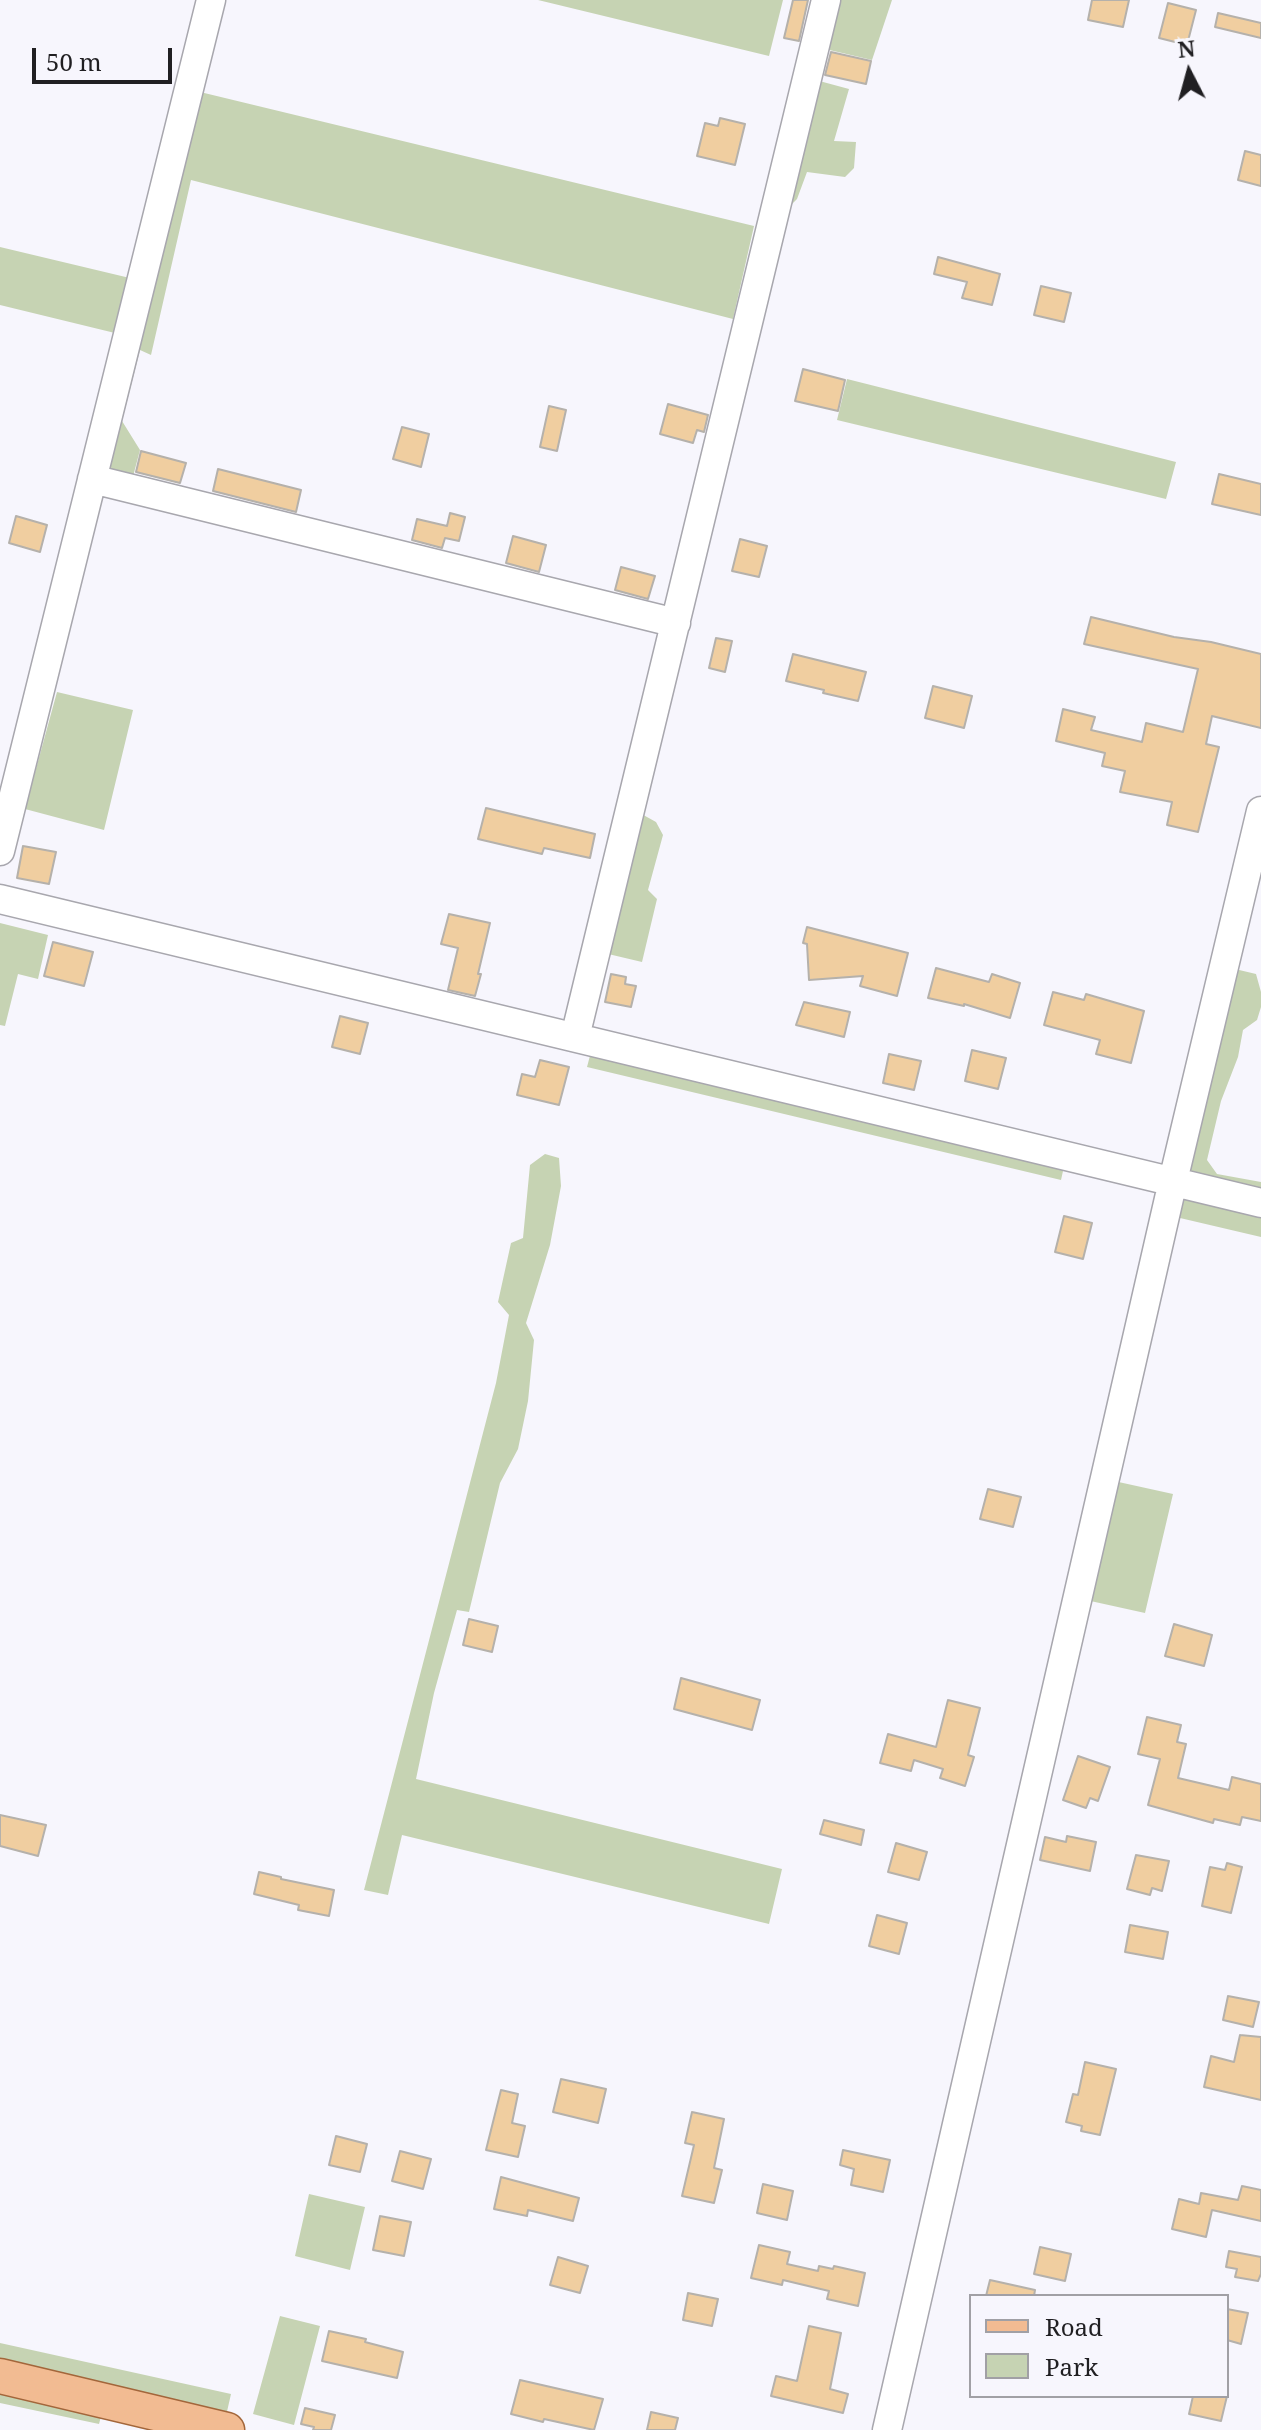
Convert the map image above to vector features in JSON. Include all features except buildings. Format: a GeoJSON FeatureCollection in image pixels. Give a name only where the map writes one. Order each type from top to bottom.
{"type":"FeatureCollection","features":[{"type":"Feature","properties":{"kind":"main road"},"geometry":{"type":"LineString","coordinates":[[0,2376],[227,2430]]}},
{"type":"Feature","properties":{"kind":"lane"},"geometry":{"type":"LineString","coordinates":[[0,851],[211,0]]}},
{"type":"Feature","properties":{"kind":"lane"},"geometry":{"type":"LineString","coordinates":[[575,1037],[826,0]]}},
{"type":"Feature","properties":{"kind":"lane"},"geometry":{"type":"LineString","coordinates":[[92,479],[676,623]]}},
{"type":"Feature","properties":{"kind":"lane"},"geometry":{"type":"LineString","coordinates":[[887,2430],[1173,1181],[1261,811]]}},
{"type":"Feature","properties":{"kind":"lane"},"geometry":{"type":"LineString","coordinates":[[0,899],[1261,1203]]}},
{"type":"Feature","properties":{"kind":"green space"},"geometry":{"type":"Polygon","coordinates":[[[538,0],[783,0],[769,56],[538,0]]]}},
{"type":"Feature","properties":{"kind":"green space"},"geometry":{"type":"Polygon","coordinates":[[[833,0],[892,0],[872,60],[821,48],[833,0]]]}},
{"type":"Feature","properties":{"kind":"green space"},"geometry":{"type":"Polygon","coordinates":[[[812,79],[849,89],[834,141],[856,142],[854,168],[845,177],[807,172],[797,199],[782,214],[812,79]]]}},
{"type":"Feature","properties":{"kind":"green space"},"geometry":{"type":"Polygon","coordinates":[[[196,91],[754,226],[733,319],[191,180],[151,355],[140,350],[122,421],[140,450],[131,484],[99,475],[196,91]]]}},
{"type":"Feature","properties":{"kind":"green space"},"geometry":{"type":"Polygon","coordinates":[[[0,247],[134,279],[119,334],[0,305],[0,247]]]}},
{"type":"Feature","properties":{"kind":"green space"},"geometry":{"type":"Polygon","coordinates":[[[847,379],[1176,462],[1166,499],[837,420],[847,379]]]}},
{"type":"Feature","properties":{"kind":"green space"},"geometry":{"type":"Polygon","coordinates":[[[57,692],[133,710],[104,830],[25,809],[57,692]]]}},
{"type":"Feature","properties":{"kind":"green space"},"geometry":{"type":"Polygon","coordinates":[[[638,812],[656,822],[663,835],[648,890],[657,899],[642,962],[604,953],[638,812]]]}},
{"type":"Feature","properties":{"kind":"green space"},"geometry":{"type":"Polygon","coordinates":[[[0,923],[48,935],[38,979],[18,974],[5,1026],[0,1025],[0,923]]]}},
{"type":"Feature","properties":{"kind":"green space"},"geometry":{"type":"Polygon","coordinates":[[[1235,969],[1256,974],[1261,1007],[1257,1020],[1243,1030],[1207,1160],[1217,1174],[1261,1182],[1261,1237],[1180,1218],[1235,969]]]}},
{"type":"Feature","properties":{"kind":"green space"},"geometry":{"type":"Polygon","coordinates":[[[592,1048],[1065,1162],[1061,1180],[587,1067],[592,1048]]]}},
{"type":"Feature","properties":{"kind":"green space"},"geometry":{"type":"Polygon","coordinates":[[[545,1154],[559,1158],[561,1186],[550,1245],[526,1323],[534,1340],[528,1401],[518,1449],[500,1483],[469,1612],[457,1610],[434,1693],[416,1779],[782,1869],[769,1924],[402,1835],[388,1895],[364,1890],[496,1383],[509,1315],[498,1302],[511,1243],[523,1238],[530,1165],[545,1154]]]}},
{"type":"Feature","properties":{"kind":"green space"},"geometry":{"type":"Polygon","coordinates":[[[1114,1481],[1173,1494],[1145,1613],[1086,1600],[1114,1481]]]}},
{"type":"Feature","properties":{"kind":"green space"},"geometry":{"type":"Polygon","coordinates":[[[309,2194],[365,2207],[350,2270],[295,2256],[309,2194]]]}},
{"type":"Feature","properties":{"kind":"green space"},"geometry":{"type":"Polygon","coordinates":[[[280,2316],[320,2326],[294,2425],[253,2414],[280,2316]]]}},
{"type":"Feature","properties":{"kind":"green space"},"geometry":{"type":"Polygon","coordinates":[[[0,2343],[231,2394],[226,2416],[0,2366],[0,2343]]]}},
{"type":"Feature","properties":{"kind":"green space"},"geometry":{"type":"Polygon","coordinates":[[[0,2386],[103,2409],[99,2424],[0,2403],[0,2386]]]}}]}
